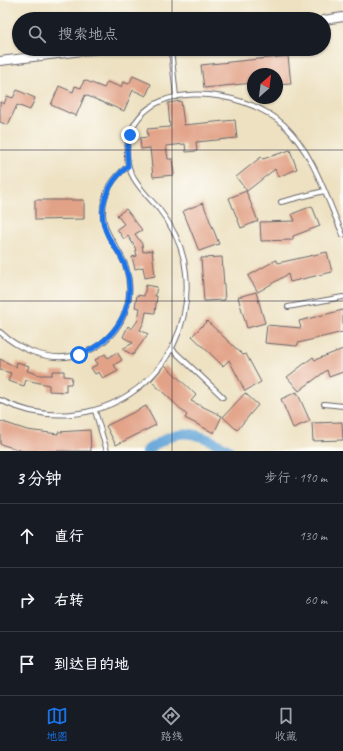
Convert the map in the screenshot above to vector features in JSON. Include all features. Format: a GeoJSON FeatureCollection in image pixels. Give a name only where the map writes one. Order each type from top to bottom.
{"type":"FeatureCollection","features":[{"type":"Feature","properties":{"kind":"street"},"geometry":{"type":"LineString","coordinates":[[331,19],[343,17]]}},
{"type":"Feature","properties":{"kind":"street"},"geometry":{"type":"LineString","coordinates":[[0,61],[41,56]]}},
{"type":"Feature","properties":{"kind":"lane"},"geometry":{"type":"LineString","coordinates":[[172,56],[176,97]]}},
{"type":"Feature","properties":{"kind":"lane"},"geometry":{"type":"LineString","coordinates":[[0,400],[28,411],[50,415],[73,415],[95,410],[117,402],[136,391],[153,376],[178,338],[184,316],[187,294],[186,271],[181,249],[171,228],[159,209],[134,180],[128,166],[127,150],[130,135],[137,121],[147,109],[161,101],[198,94],[221,96],[243,101],[264,111],[283,124],[298,141],[311,160],[343,235]]}},
{"type":"Feature","properties":{"kind":"lane"},"geometry":{"type":"LineString","coordinates":[[0,332],[16,344],[29,350],[55,357],[79,355],[91,351],[102,344],[115,331],[128,304],[129,279],[121,256],[107,234],[103,209],[105,196],[110,184],[118,174],[128,166]]}},
{"type":"Feature","properties":{"kind":"lane"},"geometry":{"type":"LineString","coordinates":[[281,202],[324,191]]}},
{"type":"Feature","properties":{"kind":"lane"},"geometry":{"type":"LineString","coordinates":[[288,307],[343,297]]}},
{"type":"Feature","properties":{"kind":"lane"},"geometry":{"type":"LineString","coordinates":[[172,349],[223,397]]}},
{"type":"Feature","properties":{"kind":"lane"},"geometry":{"type":"LineString","coordinates":[[324,404],[343,406]]}},
{"type":"Feature","properties":{"kind":"lane"},"geometry":{"type":"LineString","coordinates":[[95,410],[106,450]]}},
{"type":"Feature","properties":{"kind":"building"},"geometry":{"type":"Polygon","coordinates":[[[288,56],[291,84],[283,85],[283,68],[247,68],[247,84],[204,88],[201,65],[288,56]]]}},
{"type":"Feature","properties":{"kind":"building"},"geometry":{"type":"Polygon","coordinates":[[[133,76],[151,84],[146,96],[133,90],[124,111],[85,95],[76,116],[51,105],[59,86],[73,92],[75,86],[81,88],[84,80],[104,88],[107,82],[121,87],[123,82],[129,84],[133,76]]]}},
{"type":"Feature","properties":{"kind":"building"},"geometry":{"type":"Polygon","coordinates":[[[17,90],[35,98],[30,110],[17,105],[8,125],[0,122],[0,102],[4,104],[7,96],[13,98],[17,90]]]}},
{"type":"Feature","properties":{"kind":"building"},"geometry":{"type":"Polygon","coordinates":[[[181,101],[184,125],[235,120],[237,138],[196,142],[197,151],[186,152],[185,144],[166,146],[168,159],[172,159],[174,175],[153,177],[150,148],[141,149],[140,138],[148,137],[147,129],[170,127],[168,103],[181,101]]]}},
{"type":"Feature","properties":{"kind":"building"},"geometry":{"type":"Polygon","coordinates":[[[290,150],[297,169],[278,177],[275,169],[247,191],[236,177],[261,157],[263,159],[290,150]]]}},
{"type":"Feature","properties":{"kind":"building"},"geometry":{"type":"Polygon","coordinates":[[[246,191],[258,221],[241,228],[229,198],[246,191]]]}},
{"type":"Feature","properties":{"kind":"building"},"geometry":{"type":"Polygon","coordinates":[[[35,200],[84,200],[84,219],[35,220],[35,200]]]}},
{"type":"Feature","properties":{"kind":"building"},"geometry":{"type":"Polygon","coordinates":[[[203,203],[219,244],[199,251],[183,211],[203,203]]]}},
{"type":"Feature","properties":{"kind":"building"},"geometry":{"type":"Polygon","coordinates":[[[312,206],[320,226],[293,236],[293,240],[261,241],[260,222],[295,221],[292,214],[312,206]]]}},
{"type":"Feature","properties":{"kind":"building"},"geometry":{"type":"Polygon","coordinates":[[[126,209],[142,230],[135,234],[142,244],[143,252],[152,250],[155,276],[145,278],[143,267],[135,269],[132,257],[137,256],[135,247],[128,236],[124,239],[117,229],[124,224],[117,215],[126,209]]]}},
{"type":"Feature","properties":{"kind":"building"},"geometry":{"type":"Polygon","coordinates":[[[327,252],[332,272],[290,282],[288,274],[258,292],[248,276],[276,260],[278,263],[327,252]]]}},
{"type":"Feature","properties":{"kind":"building"},"geometry":{"type":"Polygon","coordinates":[[[222,257],[225,300],[204,301],[201,258],[222,257]]]}},
{"type":"Feature","properties":{"kind":"building"},"geometry":{"type":"Polygon","coordinates":[[[146,285],[157,287],[155,296],[157,296],[155,313],[146,312],[144,322],[140,330],[148,334],[133,355],[122,349],[133,343],[123,337],[128,326],[132,329],[138,320],[140,308],[135,307],[137,295],[144,296],[146,285]]]}},
{"type":"Feature","properties":{"kind":"building"},"geometry":{"type":"Polygon","coordinates":[[[256,292],[265,323],[247,328],[238,297],[256,292]]]}},
{"type":"Feature","properties":{"kind":"building"},"geometry":{"type":"Polygon","coordinates":[[[343,310],[343,332],[298,343],[297,346],[265,343],[267,325],[301,328],[299,321],[343,310]]]}},
{"type":"Feature","properties":{"kind":"building"},"geometry":{"type":"Polygon","coordinates":[[[207,321],[243,355],[246,354],[261,382],[245,391],[229,360],[223,366],[192,336],[207,321]]]}},
{"type":"Feature","properties":{"kind":"building"},"geometry":{"type":"Polygon","coordinates":[[[343,349],[343,372],[329,377],[327,370],[299,391],[287,377],[313,357],[315,360],[343,349]]]}},
{"type":"Feature","properties":{"kind":"building"},"geometry":{"type":"Polygon","coordinates":[[[117,352],[122,360],[114,365],[118,371],[103,379],[99,372],[95,374],[91,368],[98,364],[95,360],[105,354],[108,358],[117,352]]]}},
{"type":"Feature","properties":{"kind":"building"},"geometry":{"type":"Polygon","coordinates":[[[0,359],[16,367],[17,362],[29,366],[27,371],[40,375],[52,375],[52,371],[64,371],[64,376],[72,377],[71,384],[66,384],[66,392],[49,391],[49,385],[26,380],[24,386],[8,381],[11,373],[0,370],[0,359]]]}},
{"type":"Feature","properties":{"kind":"building"},"geometry":{"type":"Polygon","coordinates":[[[165,365],[196,395],[191,401],[222,416],[214,433],[185,418],[187,415],[151,381],[165,365]]]}},
{"type":"Feature","properties":{"kind":"building"},"geometry":{"type":"Polygon","coordinates":[[[297,392],[310,421],[293,428],[281,399],[297,392]]]}},
{"type":"Feature","properties":{"kind":"building"},"geometry":{"type":"Polygon","coordinates":[[[245,393],[258,405],[237,430],[223,417],[245,393]]]}},
{"type":"Feature","properties":{"kind":"building"},"geometry":{"type":"Polygon","coordinates":[[[146,406],[156,425],[116,445],[106,426],[146,406]]]}},
{"type":"Feature","properties":{"kind":"building"},"geometry":{"type":"Polygon","coordinates":[[[0,421],[27,430],[58,434],[58,432],[90,430],[91,451],[23,451],[0,444],[0,421]]]}},
{"type":"Feature","properties":{"kind":"building"},"geometry":{"type":"Polygon","coordinates":[[[342,422],[343,440],[313,441],[312,423],[342,422]]]}},
{"type":"Feature","properties":{"kind":"waterway"},"geometry":{"type":"LineString","coordinates":[[146,451],[161,441],[178,434],[202,437],[217,443],[230,451]]}},
{"type":"Feature","properties":{"kind":"route"},"geometry":{"type":"LineString","coordinates":[[79,355],[91,351],[111,336],[124,315],[128,304],[130,292],[126,267],[107,234],[103,209],[105,196],[110,184],[118,174],[128,166],[127,150],[130,135]]}}]}
